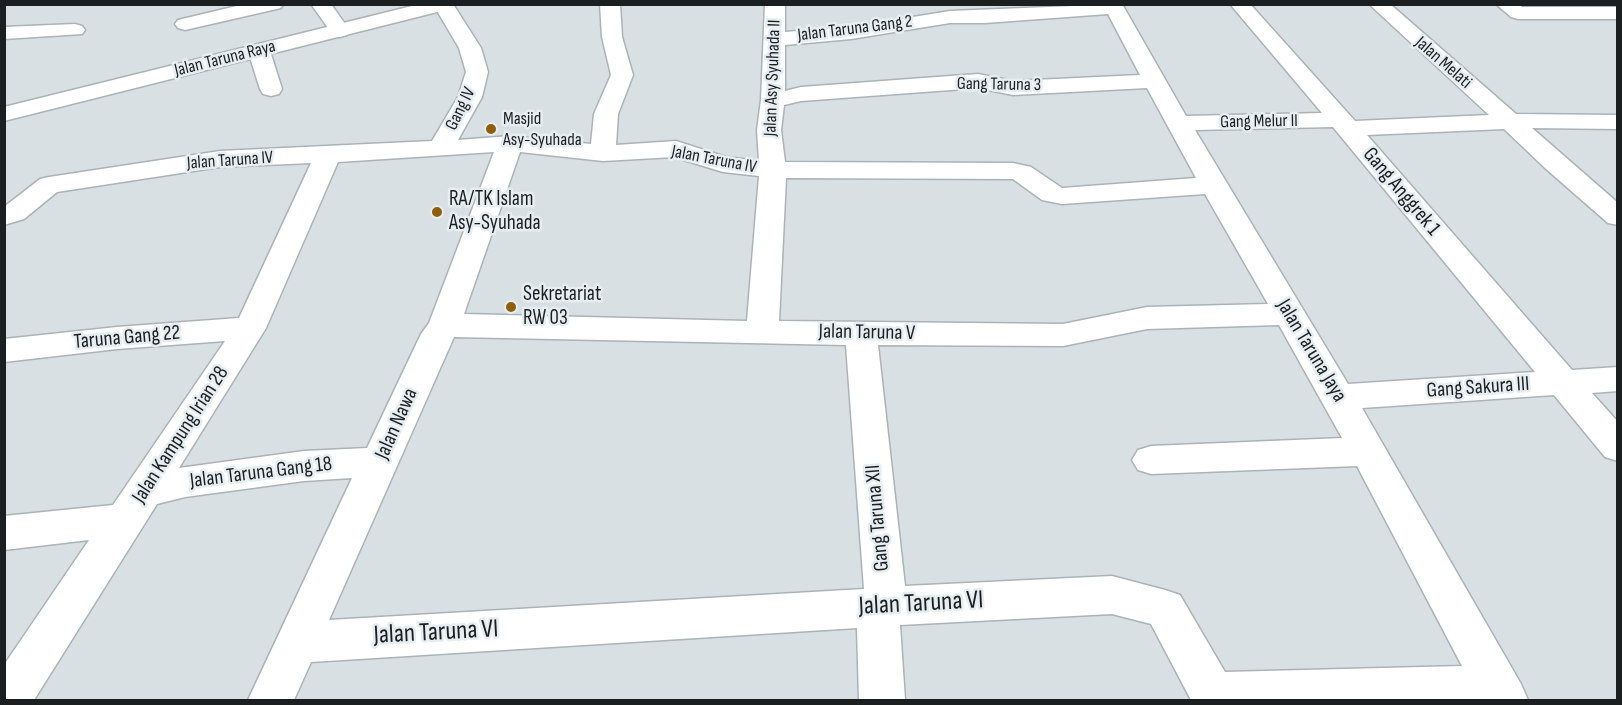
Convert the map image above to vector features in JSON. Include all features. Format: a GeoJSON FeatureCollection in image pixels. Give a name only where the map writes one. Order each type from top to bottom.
{"type":"FeatureCollection","features":[{"type":"Feature","properties":{"kind":"street"},"geometry":{"type":"LineString","coordinates":[[185,24],[274,4]]}},
{"type":"Feature","properties":{"kind":"street"},"geometry":{"type":"LineString","coordinates":[[320,4],[340,31]]}},
{"type":"Feature","properties":{"kind":"street"},"geometry":{"type":"LineString","coordinates":[[603,153],[606,114],[622,75],[612,37],[610,4]]}},
{"type":"Feature","properties":{"kind":"street","name":"Jalan Asy Syuhada II"},"geometry":{"type":"LineString","coordinates":[[762,332],[773,170],[769,130],[773,100],[775,4]]}},
{"type":"Feature","properties":{"kind":"street","name":"Gang Anggrek 1"},"geometry":{"type":"LineString","coordinates":[[1239,4],[1344,124],[1617,447]]}},
{"type":"Feature","properties":{"kind":"street","name":"Jalan Melati"},"geometry":{"type":"LineString","coordinates":[[1378,4],[1617,217]]}},
{"type":"Feature","properties":{"kind":"street"},"geometry":{"type":"LineString","coordinates":[[1505,4],[1518,13],[1617,13]]}},
{"type":"Feature","properties":{"kind":"street","name":"Jalan Taruna Raya"},"geometry":{"type":"LineString","coordinates":[[4,114],[444,5]]}},
{"type":"Feature","properties":{"kind":"street","name":"Gang IV"},"geometry":{"type":"LineString","coordinates":[[440,149],[470,97],[477,72],[470,48],[444,5]]}},
{"type":"Feature","properties":{"kind":"street","name":"Jalan Taruna Gang 2"},"geometry":{"type":"LineString","coordinates":[[775,39],[851,33],[950,16],[985,17],[1113,6]]}},
{"type":"Feature","properties":{"kind":"street","name":"Jalan Taruna Jaya"},"geometry":{"type":"LineString","coordinates":[[1113,6],[1212,185],[1369,451],[1500,694]]}},
{"type":"Feature","properties":{"kind":"street"},"geometry":{"type":"LineString","coordinates":[[4,33],[75,30]]}},
{"type":"Feature","properties":{"kind":"street"},"geometry":{"type":"LineString","coordinates":[[259,51],[271,89]]}},
{"type":"Feature","properties":{"kind":"street","name":"Gang Taruna 3"},"geometry":{"type":"LineString","coordinates":[[773,100],[801,93],[978,81],[1012,87],[1154,81]]}},
{"type":"Feature","properties":{"kind":"street","name":"Gang Melur II"},"geometry":{"type":"LineString","coordinates":[[1179,123],[1617,122]]}},
{"type":"Feature","properties":{"kind":"street","name":"Jalan Taruna IV"},"geometry":{"type":"LineString","coordinates":[[4,217],[14,213],[50,185],[220,159],[510,144],[603,153],[676,149],[723,164],[773,170],[1013,171],[1022,173],[1052,194],[1062,196],[1212,185]]}},
{"type":"Feature","properties":{"kind":"street","name":"Jalan Nawa"},"geometry":{"type":"LineString","coordinates":[[271,700],[437,334],[443,328],[510,144]]}},
{"type":"Feature","properties":{"kind":"street","name":"Jalan Kampung Irian 28"},"geometry":{"type":"LineString","coordinates":[[8,700],[250,328],[328,155]]}},
{"type":"Feature","properties":{"kind":"street","name":"Jalan Taruna V"},"geometry":{"type":"LineString","coordinates":[[443,328],[457,325],[861,334],[1063,335],[1147,318],[1289,314]]}},
{"type":"Feature","properties":{"kind":"street","name":"Taruna Gang 22"},"geometry":{"type":"LineString","coordinates":[[4,351],[70,342],[250,328]]}},
{"type":"Feature","properties":{"kind":"street","name":"Gang Taruna XII"},"geometry":{"type":"LineString","coordinates":[[861,334],[885,593],[878,607],[882,700]]}},
{"type":"Feature","properties":{"kind":"street","name":"Gang Sakura III"},"geometry":{"type":"LineString","coordinates":[[1338,397],[1617,379]]}},
{"type":"Feature","properties":{"kind":"street"},"geometry":{"type":"LineString","coordinates":[[1151,460],[1369,451]]}},
{"type":"Feature","properties":{"kind":"street","name":"Jalan Taruna Gang 18"},"geometry":{"type":"LineString","coordinates":[[4,533],[134,506],[185,482],[304,466],[380,462]]}},
{"type":"Feature","properties":{"kind":"street","name":"Jalan Taruna VI"},"geometry":{"type":"LineString","coordinates":[[296,642],[1112,595],[1165,609],[1203,680],[1218,694],[1500,694]]}},
{"type":"Feature","properties":{"kind":"place","name":"Masjid Asy-Syuhada"},"geometry":{"type":"Point","coordinates":[491,129]}},
{"type":"Feature","properties":{"kind":"place","name":"RA/TK Islam Asy-Syuhada"},"geometry":{"type":"Point","coordinates":[437,212]}},
{"type":"Feature","properties":{"kind":"place","name":"Sekretariat RW 03"},"geometry":{"type":"Point","coordinates":[511,307]}}]}
